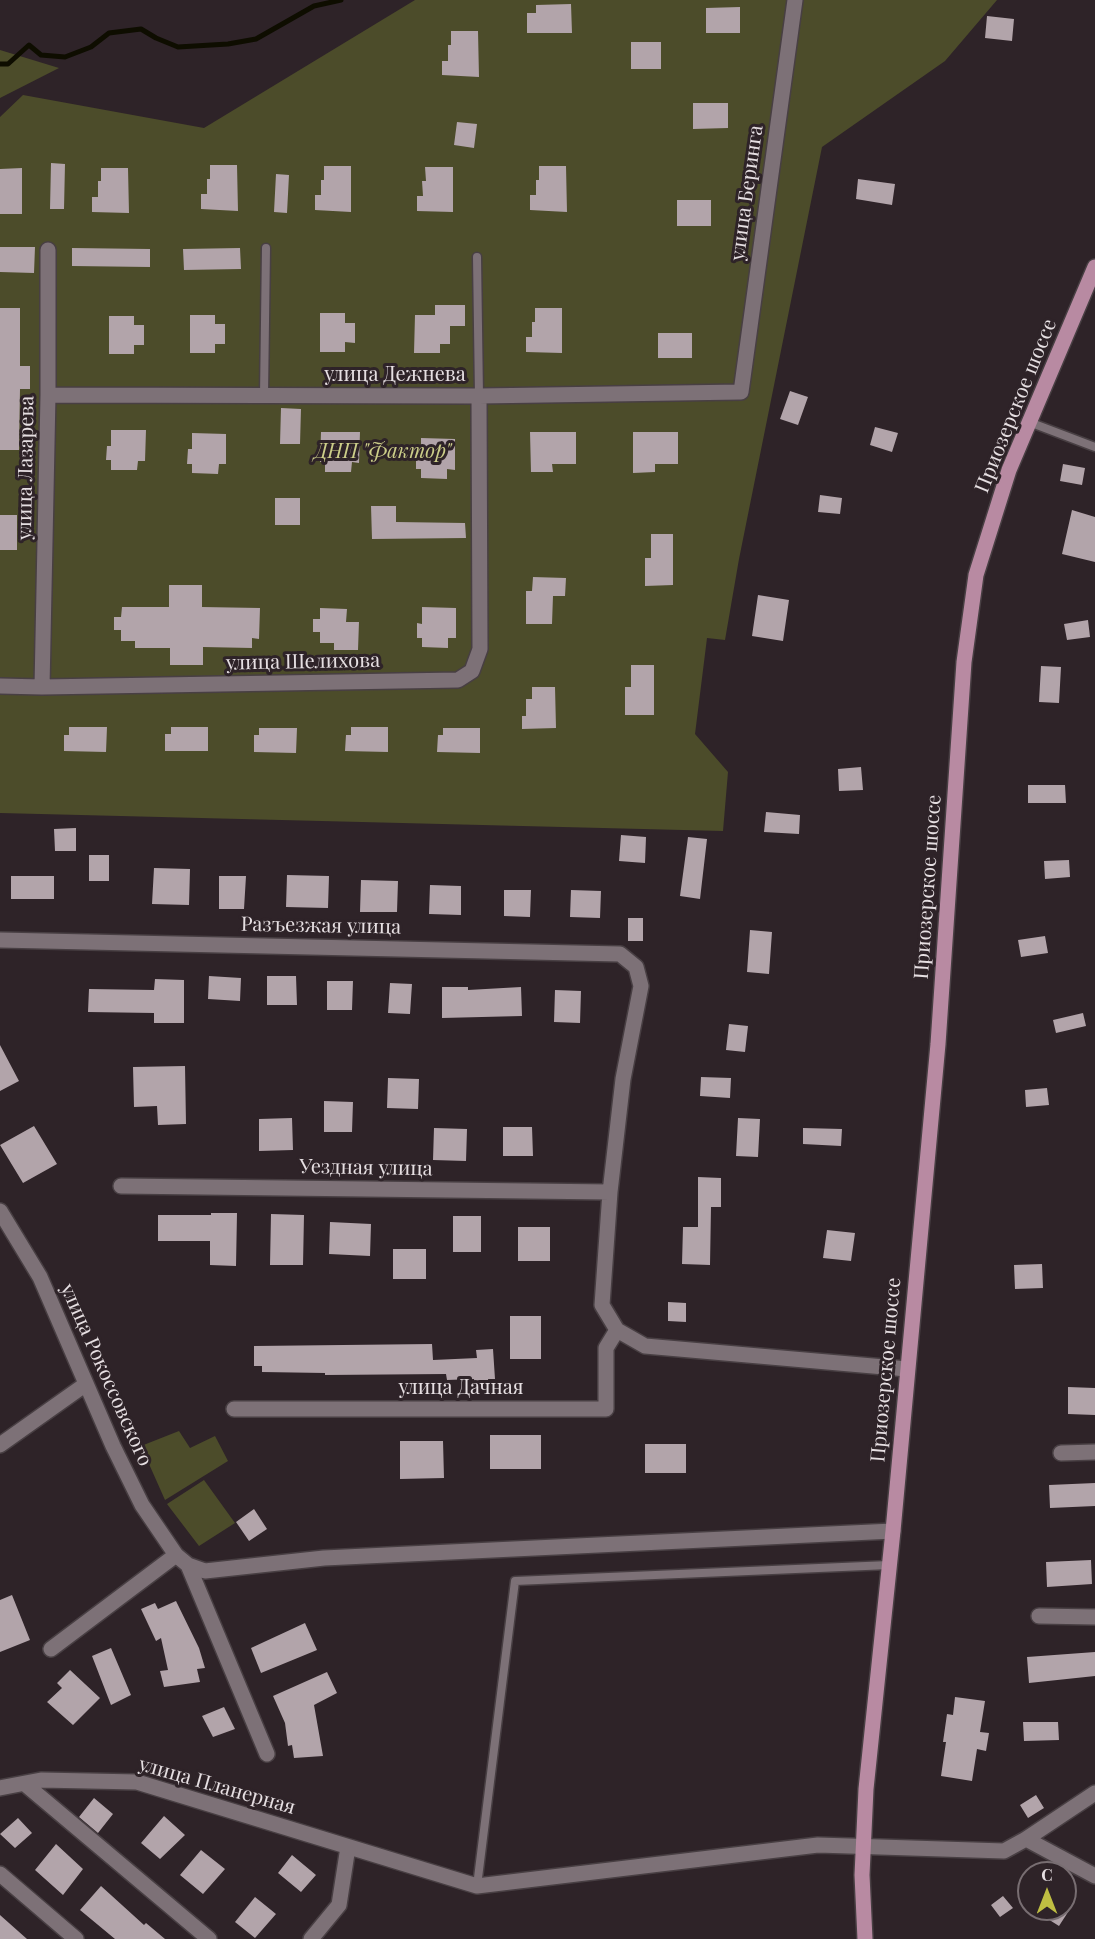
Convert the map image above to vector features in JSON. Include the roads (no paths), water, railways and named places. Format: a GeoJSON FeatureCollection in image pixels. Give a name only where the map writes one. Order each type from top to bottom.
{"type":"FeatureCollection","features":[{"type":"Feature","properties":{"kind":"main road","name":"Приозерское шоссе"},"geometry":{"type":"LineString","coordinates":[[862,1847],[867,1771],[893,1531],[938,1044],[964,662],[976,575],[1009,470],[1094,270]]}},
{"type":"Feature","properties":{"kind":"main road"},"geometry":{"type":"LineString","coordinates":[[862,1847],[865,1939]]}},
{"type":"Feature","properties":{"kind":"street","name":"улица Беринга"},"geometry":{"type":"LineString","coordinates":[[741,392],[795,0]]}},
{"type":"Feature","properties":{"kind":"street","name":"улица Лазарева"},"geometry":{"type":"LineString","coordinates":[[42,687],[48,395],[48,250]]}},
{"type":"Feature","properties":{"kind":"street","name":"улица Дежнева"},"geometry":{"type":"LineString","coordinates":[[48,395],[479,396],[741,392]]}},
{"type":"Feature","properties":{"kind":"street","name":"улица Шелихова"},"geometry":{"type":"LineString","coordinates":[[0,686],[458,680],[471,671],[480,649],[479,396]]}},
{"type":"Feature","properties":{"kind":"street","name":"Разъезжая улица"},"geometry":{"type":"LineString","coordinates":[[0,940],[620,954],[636,967],[641,986],[623,1079],[610,1192]]}},
{"type":"Feature","properties":{"kind":"street","name":"Уездная улица"},"geometry":{"type":"LineString","coordinates":[[121,1186],[610,1192]]}},
{"type":"Feature","properties":{"kind":"street"},"geometry":{"type":"LineString","coordinates":[[610,1192],[602,1305],[617,1330],[645,1346],[907,1369]]}},
{"type":"Feature","properties":{"kind":"street","name":"улица Рокоссовского"},"geometry":{"type":"LineString","coordinates":[[0,1211],[40,1277],[142,1505],[182,1560],[267,1755]]}},
{"type":"Feature","properties":{"kind":"street","name":"улица Дачная"},"geometry":{"type":"LineString","coordinates":[[234,1410],[606,1410],[606,1347],[617,1330]]}},
{"type":"Feature","properties":{"kind":"street"},"geometry":{"type":"LineString","coordinates":[[0,1445],[86,1384]]}},
{"type":"Feature","properties":{"kind":"street"},"geometry":{"type":"LineString","coordinates":[[1061,1453],[1095,1452]]}},
{"type":"Feature","properties":{"kind":"street"},"geometry":{"type":"LineString","coordinates":[[51,1649],[182,1560],[205,1570],[324,1558],[893,1531]]}},
{"type":"Feature","properties":{"kind":"street"},"geometry":{"type":"LineString","coordinates":[[1039,1616],[1095,1617]]}},
{"type":"Feature","properties":{"kind":"street","name":"улица Планерная"},"geometry":{"type":"LineString","coordinates":[[0,1788],[41,1780],[137,1782],[477,1886]]}},
{"type":"Feature","properties":{"kind":"street"},"geometry":{"type":"LineString","coordinates":[[25,1784],[209,1939]]}},
{"type":"Feature","properties":{"kind":"street"},"geometry":{"type":"LineString","coordinates":[[477,1886],[818,1845],[1004,1851],[1095,1793]]}},
{"type":"Feature","properties":{"kind":"street"},"geometry":{"type":"LineString","coordinates":[[1026,1839],[1095,1876]]}},
{"type":"Feature","properties":{"kind":"street"},"geometry":{"type":"LineString","coordinates":[[311,1939],[339,1905],[348,1847]]}},
{"type":"Feature","properties":{"kind":"street"},"geometry":{"type":"LineString","coordinates":[[0,1874],[76,1939]]}},
{"type":"Feature","properties":{"kind":"lane"},"geometry":{"type":"LineString","coordinates":[[264,395],[266,248]]}},
{"type":"Feature","properties":{"kind":"lane"},"geometry":{"type":"LineString","coordinates":[[477,256],[479,396]]}},
{"type":"Feature","properties":{"kind":"lane"},"geometry":{"type":"LineString","coordinates":[[1029,422],[1095,447]]}},
{"type":"Feature","properties":{"kind":"lane"},"geometry":{"type":"LineString","coordinates":[[477,1886],[515,1581],[889,1565]]}},
{"type":"Feature","properties":{"kind":"waterway"},"geometry":{"type":"LineString","coordinates":[[0,64],[8,64],[29,45],[41,55],[65,57],[91,47],[109,33],[141,29],[178,47],[228,44],[256,39],[314,6],[341,0]]}},
{"type":"Feature","properties":{"kind":"park label","name":"ДНП \"Фактор\""},"geometry":{"type":"Point","coordinates":[383,452]}}]}
